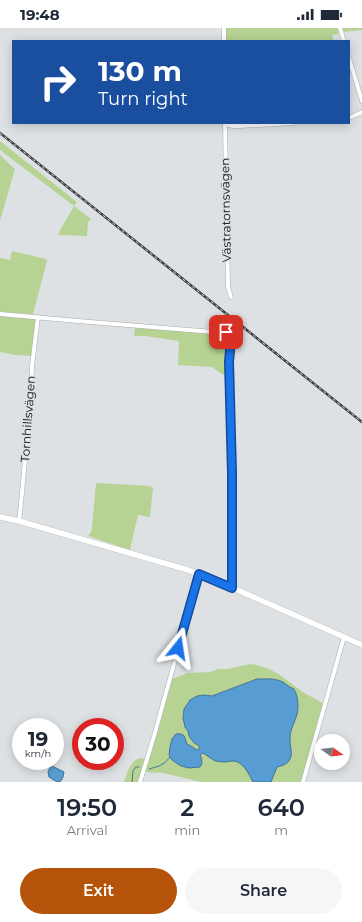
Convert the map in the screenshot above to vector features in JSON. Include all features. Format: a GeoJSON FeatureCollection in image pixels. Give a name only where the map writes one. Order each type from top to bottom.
{"type":"FeatureCollection","features":[{"type":"Feature","properties":{"kind":"main road"},"geometry":{"type":"LineString","coordinates":[[0,517],[157,560],[199,574],[362,645]]}},
{"type":"Feature","properties":{"kind":"street"},"geometry":{"type":"LineString","coordinates":[[224,28],[224,40]]}},
{"type":"Feature","properties":{"kind":"street"},"geometry":{"type":"LineString","coordinates":[[340,28],[344,40]]}},
{"type":"Feature","properties":{"kind":"street"},"geometry":{"type":"LineString","coordinates":[[350,61],[362,100]]}},
{"type":"Feature","properties":{"kind":"street"},"geometry":{"type":"LineString","coordinates":[[350,118],[362,112]]}},
{"type":"Feature","properties":{"kind":"street"},"geometry":{"type":"LineString","coordinates":[[225,124],[233,126],[275,124]]}},
{"type":"Feature","properties":{"kind":"street","name":"Västratornsvägen"},"geometry":{"type":"LineString","coordinates":[[225,124],[228,287],[231,297]]}},
{"type":"Feature","properties":{"kind":"street"},"geometry":{"type":"LineString","coordinates":[[0,314],[78,322],[226,332],[230,345],[232,588]]}},
{"type":"Feature","properties":{"kind":"street","name":"Tornhillsvägen"},"geometry":{"type":"LineString","coordinates":[[19,521],[31,397],[32,366],[38,317]]}},
{"type":"Feature","properties":{"kind":"street"},"geometry":{"type":"LineString","coordinates":[[140,782],[199,574]]}},
{"type":"Feature","properties":{"kind":"street"},"geometry":{"type":"LineString","coordinates":[[303,782],[344,637]]}},
{"type":"Feature","properties":{"kind":"green space"},"geometry":{"type":"Polygon","coordinates":[[[225,28],[337,28],[339,34],[332,35],[334,40],[226,40],[225,28]]]}},
{"type":"Feature","properties":{"kind":"green space"},"geometry":{"type":"Polygon","coordinates":[[[342,28],[362,28],[362,30],[343,32],[342,28]]]}},
{"type":"Feature","properties":{"kind":"green space"},"geometry":{"type":"Polygon","coordinates":[[[0,141],[77,202],[74,206],[0,150],[0,141]]]}},
{"type":"Feature","properties":{"kind":"green space"},"geometry":{"type":"Polygon","coordinates":[[[0,155],[15,169],[0,221],[0,155]]]}},
{"type":"Feature","properties":{"kind":"green space"},"geometry":{"type":"Polygon","coordinates":[[[74,206],[91,219],[88,222],[87,236],[59,235],[59,232],[74,206]]]}},
{"type":"Feature","properties":{"kind":"green space"},"geometry":{"type":"Polygon","coordinates":[[[12,251],[46,259],[47,261],[33,314],[0,312],[0,258],[10,260],[12,251]]]}},
{"type":"Feature","properties":{"kind":"green space"},"geometry":{"type":"Polygon","coordinates":[[[0,315],[35,319],[32,356],[0,352],[0,315]]]}},
{"type":"Feature","properties":{"kind":"green space"},"geometry":{"type":"Polygon","coordinates":[[[135,327],[224,334],[227,337],[228,376],[212,367],[178,365],[179,341],[145,336],[134,336],[135,327]]]}},
{"type":"Feature","properties":{"kind":"green space"},"geometry":{"type":"Polygon","coordinates":[[[96,483],[150,486],[153,488],[150,517],[138,515],[130,550],[88,536],[92,528],[96,483]]]}},
{"type":"Feature","properties":{"kind":"green space"},"geometry":{"type":"Polygon","coordinates":[[[251,664],[260,666],[274,672],[306,694],[323,703],[301,782],[201,782],[163,773],[145,771],[172,679],[188,673],[210,672],[218,669],[227,669],[251,664]]]}},
{"type":"Feature","properties":{"kind":"green space"},"geometry":{"type":"Polygon","coordinates":[[[140,758],[146,759],[138,782],[124,782],[131,764],[140,758]]]}},
{"type":"Feature","properties":{"kind":"water"},"geometry":{"type":"Polygon","coordinates":[[[257,679],[274,679],[283,682],[294,689],[298,700],[298,712],[290,736],[291,757],[287,763],[277,767],[271,782],[253,782],[250,775],[237,762],[215,761],[203,753],[200,755],[202,764],[200,767],[189,768],[181,766],[172,760],[169,755],[170,747],[172,739],[176,734],[183,735],[187,744],[197,750],[200,748],[189,736],[183,718],[184,709],[190,700],[197,696],[212,696],[257,679]]]}},
{"type":"Feature","properties":{"kind":"water"},"geometry":{"type":"Polygon","coordinates":[[[49,770],[60,770],[64,772],[61,781],[57,782],[49,777],[49,770]]]}},
{"type":"Feature","properties":{"kind":"waterway"},"geometry":{"type":"LineString","coordinates":[[149,769],[163,764],[170,757]]}},
{"type":"Feature","properties":{"kind":"waterway"},"geometry":{"type":"LineString","coordinates":[[132,782],[133,771],[136,767],[139,767]]}},
{"type":"Feature","properties":{"kind":"railway"},"geometry":{"type":"LineString","coordinates":[[0,133],[362,422]]}},
{"type":"Feature","properties":{"kind":"route"},"geometry":{"type":"LineString","coordinates":[[178,648],[199,574],[232,588],[230,345],[226,332]]}}]}
